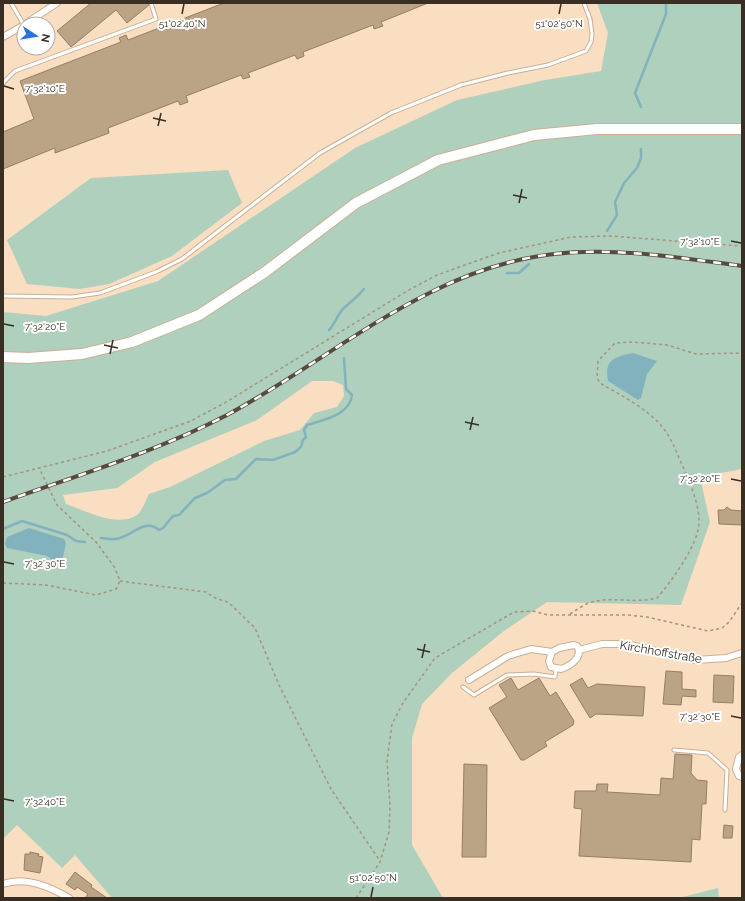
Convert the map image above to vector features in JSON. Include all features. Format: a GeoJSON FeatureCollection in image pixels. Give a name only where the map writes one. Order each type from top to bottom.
{"type":"FeatureCollection","features":[{"type":"Feature","properties":{"kind":"main road"},"geometry":{"type":"LineString","coordinates":[[3,357],[28,358],[82,354],[132,342],[199,315],[265,272],[356,203],[438,160],[542,134],[597,129],[742,129]]}},
{"type":"Feature","properties":{"kind":"street"},"geometry":{"type":"LineString","coordinates":[[37,16],[57,3]]}},
{"type":"Feature","properties":{"kind":"street"},"geometry":{"type":"LineString","coordinates":[[3,37],[16,29]]}},
{"type":"Feature","properties":{"kind":"street","name":"Kirchhoffstraße"},"geometry":{"type":"LineString","coordinates":[[469,680],[508,656],[531,649],[552,652],[559,648],[574,645],[580,650],[602,644],[617,644],[705,660],[726,658],[742,653]]}},
{"type":"Feature","properties":{"kind":"street"},"geometry":{"type":"LineString","coordinates":[[552,652],[549,661],[551,667],[556,669],[564,668],[571,664],[579,655],[580,650]]}},
{"type":"Feature","properties":{"kind":"street"},"geometry":{"type":"LineString","coordinates":[[742,755],[739,757],[736,769],[739,776],[742,777]]}},
{"type":"Feature","properties":{"kind":"street"},"geometry":{"type":"LineString","coordinates":[[3,884],[20,881],[40,884],[69,898]]}},
{"type":"Feature","properties":{"kind":"lane"},"geometry":{"type":"LineString","coordinates":[[11,3],[20,16]]}},
{"type":"Feature","properties":{"kind":"lane"},"geometry":{"type":"LineString","coordinates":[[3,82],[15,71],[156,19],[151,3]]}},
{"type":"Feature","properties":{"kind":"lane"},"geometry":{"type":"LineString","coordinates":[[3,296],[72,297],[100,293],[156,272],[182,259],[320,153],[391,113],[461,85],[508,73],[548,66],[586,51],[591,42],[592,34],[590,19],[584,3]]}},
{"type":"Feature","properties":{"kind":"lane"},"geometry":{"type":"LineString","coordinates":[[463,687],[474,695],[507,675],[534,674],[555,677],[556,669]]}},
{"type":"Feature","properties":{"kind":"lane"},"geometry":{"type":"LineString","coordinates":[[674,750],[708,753],[728,770],[736,769]]}},
{"type":"Feature","properties":{"kind":"lane"},"geometry":{"type":"LineString","coordinates":[[725,810],[728,770]]}},
{"type":"Feature","properties":{"kind":"path"},"geometry":{"type":"LineString","coordinates":[[3,477],[107,451],[191,421],[228,401],[407,290],[437,275],[499,253],[571,237],[610,236],[742,246]]}},
{"type":"Feature","properties":{"kind":"path"},"geometry":{"type":"LineString","coordinates":[[568,615],[590,602],[636,601],[657,598],[689,551],[695,538],[699,521],[691,485],[675,447],[659,423],[645,410],[600,383],[597,378],[598,361],[615,343],[623,342],[667,345],[696,354],[742,353]]}},
{"type":"Feature","properties":{"kind":"path"},"geometry":{"type":"LineString","coordinates":[[3,583],[46,585],[96,595],[116,589],[120,581],[115,568],[96,542],[57,505],[39,468]]}},
{"type":"Feature","properties":{"kind":"path"},"geometry":{"type":"LineString","coordinates":[[120,581],[206,592],[217,599],[228,602],[255,628],[279,685],[331,789],[380,862]]}},
{"type":"Feature","properties":{"kind":"path"},"geometry":{"type":"LineString","coordinates":[[356,898],[380,862],[389,832],[390,806],[387,761],[392,724],[403,703],[435,658],[514,612],[533,611],[548,615],[640,616],[712,630],[722,628],[730,622],[742,603]]}},
{"type":"Feature","properties":{"kind":"green space"},"geometry":{"type":"Polygon","coordinates":[[[597,3],[742,3],[742,469],[700,477],[710,522],[681,605],[547,602],[504,631],[452,673],[422,704],[412,738],[412,845],[443,898],[112,898],[75,855],[62,868],[17,825],[3,839],[3,312],[46,316],[158,281],[355,148],[457,100],[545,80],[601,71],[608,33],[597,3]],[[312,381],[257,420],[155,462],[117,488],[63,495],[66,504],[102,517],[120,520],[129,519],[139,513],[149,494],[170,487],[264,441],[300,430],[314,413],[337,407],[344,396],[343,385],[333,381],[312,381]]]}},
{"type":"Feature","properties":{"kind":"green space"},"geometry":{"type":"Polygon","coordinates":[[[228,170],[242,203],[172,256],[109,284],[80,289],[27,284],[7,240],[91,178],[228,170]]]}},
{"type":"Feature","properties":{"kind":"green space"},"geometry":{"type":"Polygon","coordinates":[[[718,888],[719,898],[679,898],[718,888]]]}},
{"type":"Feature","properties":{"kind":"water"},"geometry":{"type":"Polygon","coordinates":[[[633,353],[657,361],[647,374],[641,398],[638,400],[608,381],[607,374],[609,364],[612,360],[633,353]]]}},
{"type":"Feature","properties":{"kind":"water"},"geometry":{"type":"Polygon","coordinates":[[[29,528],[64,539],[66,543],[61,566],[47,556],[7,548],[5,544],[7,537],[29,528]]]}},
{"type":"Feature","properties":{"kind":"building"},"geometry":{"type":"Polygon","coordinates":[[[91,3],[148,3],[149,5],[127,23],[116,10],[71,47],[57,31],[91,3]]]}},
{"type":"Feature","properties":{"kind":"building"},"geometry":{"type":"Polygon","coordinates":[[[224,3],[428,3],[381,22],[383,26],[374,29],[373,25],[303,52],[304,56],[297,59],[295,55],[248,73],[250,77],[243,79],[241,75],[186,96],[188,102],[180,105],[178,101],[108,128],[109,133],[55,153],[55,148],[3,169],[3,132],[34,119],[20,81],[121,42],[119,38],[126,35],[128,40],[224,3]]]}},
{"type":"Feature","properties":{"kind":"building"},"geometry":{"type":"Polygon","coordinates":[[[727,507],[731,510],[742,511],[742,525],[719,524],[718,510],[724,510],[727,507]]]}},
{"type":"Feature","properties":{"kind":"building"},"geometry":{"type":"Polygon","coordinates":[[[666,671],[682,672],[682,689],[696,690],[696,697],[682,696],[681,705],[663,704],[666,671]]]}},
{"type":"Feature","properties":{"kind":"building"},"geometry":{"type":"Polygon","coordinates":[[[714,675],[734,676],[733,703],[713,702],[714,675]]]}},
{"type":"Feature","properties":{"kind":"building"},"geometry":{"type":"Polygon","coordinates":[[[511,678],[518,690],[539,678],[550,696],[556,692],[574,721],[573,725],[545,742],[547,746],[524,760],[521,760],[489,708],[507,697],[499,685],[511,678]]]}},
{"type":"Feature","properties":{"kind":"building"},"geometry":{"type":"Polygon","coordinates":[[[582,678],[588,688],[597,684],[645,687],[643,716],[596,714],[590,718],[570,685],[582,678]]]}},
{"type":"Feature","properties":{"kind":"building"},"geometry":{"type":"Polygon","coordinates":[[[675,754],[692,755],[691,773],[697,780],[707,781],[706,804],[702,804],[700,840],[692,839],[691,862],[579,856],[582,809],[574,808],[575,791],[596,791],[597,784],[608,784],[607,792],[660,795],[661,778],[673,779],[675,754]]]}},
{"type":"Feature","properties":{"kind":"building"},"geometry":{"type":"Polygon","coordinates":[[[464,764],[487,765],[486,857],[462,857],[464,764]]]}},
{"type":"Feature","properties":{"kind":"building"},"geometry":{"type":"Polygon","coordinates":[[[724,825],[733,826],[732,838],[723,838],[724,825]]]}},
{"type":"Feature","properties":{"kind":"building"},"geometry":{"type":"Polygon","coordinates":[[[30,852],[39,854],[38,856],[43,857],[40,873],[24,870],[25,854],[30,854],[30,852]]]}},
{"type":"Feature","properties":{"kind":"building"},"geometry":{"type":"Polygon","coordinates":[[[75,872],[92,885],[91,887],[107,898],[85,898],[88,894],[77,887],[75,890],[66,884],[75,872]]]}},
{"type":"Feature","properties":{"kind":"waterway"},"geometry":{"type":"LineString","coordinates":[[641,107],[635,93],[666,14],[666,3]]}},
{"type":"Feature","properties":{"kind":"waterway"},"geometry":{"type":"LineString","coordinates":[[607,231],[617,215],[615,202],[624,183],[637,168],[641,158],[641,149]]}},
{"type":"Feature","properties":{"kind":"waterway"},"geometry":{"type":"LineString","coordinates":[[507,273],[519,273],[529,264]]}},
{"type":"Feature","properties":{"kind":"waterway"},"geometry":{"type":"LineString","coordinates":[[329,330],[341,311],[364,289]]}},
{"type":"Feature","properties":{"kind":"waterway"},"geometry":{"type":"LineString","coordinates":[[101,538],[121,538],[137,529],[148,526],[159,530],[163,528],[173,516],[179,515],[195,498],[207,493],[225,480],[236,479],[256,459],[273,460],[295,452],[301,447],[303,440],[306,437],[304,430],[307,425],[335,416],[347,407],[350,402],[352,395],[346,389],[344,358]]}},
{"type":"Feature","properties":{"kind":"waterway"},"geometry":{"type":"LineString","coordinates":[[3,529],[22,521],[67,535],[76,541],[85,542]]}},
{"type":"Feature","properties":{"kind":"railway"},"geometry":{"type":"LineString","coordinates":[[3,502],[145,452],[200,428],[227,415],[267,392],[384,318],[424,296],[465,277],[508,263],[554,254],[601,252],[648,254],[742,266]]}}]}
